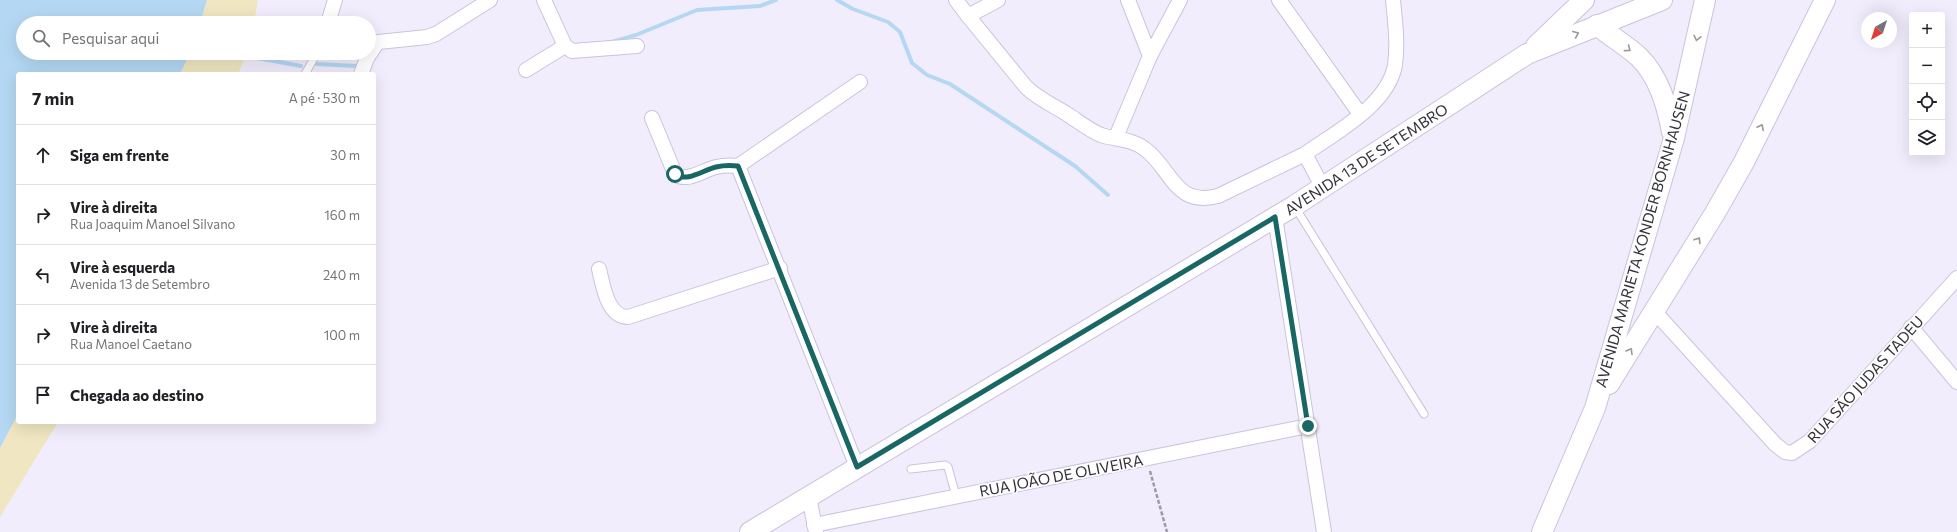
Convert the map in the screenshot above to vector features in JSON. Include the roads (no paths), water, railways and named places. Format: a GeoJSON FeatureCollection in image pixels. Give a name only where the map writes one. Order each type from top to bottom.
{"type":"FeatureCollection","features":[{"type":"Feature","properties":{"kind":"main road","name":"AVENIDA 13 DE SETEMBRO"},"geometry":{"type":"LineString","coordinates":[[750,532],[1323,188],[1527,54],[1584,0]]}},
{"type":"Feature","properties":{"kind":"main road","name":"AVENIDA 13 DE SETEMBRO"},"geometry":{"type":"LineString","coordinates":[[1527,54],[1662,0]]}},
{"type":"Feature","properties":{"kind":"main road","name":"AVENIDA MARIETA KONDER BORNHAUSEN"},"geometry":{"type":"LineString","coordinates":[[1542,532],[1595,408],[1674,138],[1705,0]]}},
{"type":"Feature","properties":{"kind":"main road","name":"AVENIDA MARIETA KONDER BORNHAUSEN"},"geometry":{"type":"LineString","coordinates":[[1595,408],[1715,213],[1740,168],[1825,0]]}},
{"type":"Feature","properties":{"kind":"main road"},"geometry":{"type":"LineString","coordinates":[[1597,25],[1639,58],[1657,82],[1667,105],[1674,138]]}},
{"type":"Feature","properties":{"kind":"street"},"geometry":{"type":"LineString","coordinates":[[330,16],[335,0]]}},
{"type":"Feature","properties":{"kind":"street"},"geometry":{"type":"LineString","coordinates":[[376,43],[427,37],[436,34],[490,0]]}},
{"type":"Feature","properties":{"kind":"street"},"geometry":{"type":"LineString","coordinates":[[544,0],[565,46],[572,51],[637,46]]}},
{"type":"Feature","properties":{"kind":"street"},"geometry":{"type":"LineString","coordinates":[[956,0],[1036,97],[1066,113],[1090,130],[1108,137],[1116,137],[1144,148],[1151,154],[1175,185],[1184,193],[1206,199],[1232,190],[1305,154],[1375,102],[1388,85],[1395,65],[1396,32],[1393,0]]}},
{"type":"Feature","properties":{"kind":"street"},"geometry":{"type":"LineString","coordinates":[[968,16],[998,0]]}},
{"type":"Feature","properties":{"kind":"street"},"geometry":{"type":"LineString","coordinates":[[1128,0],[1150,56]]}},
{"type":"Feature","properties":{"kind":"street"},"geometry":{"type":"LineString","coordinates":[[1116,137],[1150,56],[1180,0]]}},
{"type":"Feature","properties":{"kind":"street"},"geometry":{"type":"LineString","coordinates":[[1279,0],[1360,114]]}},
{"type":"Feature","properties":{"kind":"street"},"geometry":{"type":"LineString","coordinates":[[526,70],[565,46]]}},
{"type":"Feature","properties":{"kind":"street"},"geometry":{"type":"LineString","coordinates":[[363,72],[366,60]]}},
{"type":"Feature","properties":{"kind":"street"},"geometry":{"type":"LineString","coordinates":[[652,118],[675,174],[679,177],[686,178],[715,167],[738,166],[860,82]]}},
{"type":"Feature","properties":{"kind":"street"},"geometry":{"type":"LineString","coordinates":[[1305,154],[1323,188]]}},
{"type":"Feature","properties":{"kind":"street"},"geometry":{"type":"LineString","coordinates":[[738,166],[780,268],[857,467]]}},
{"type":"Feature","properties":{"kind":"street"},"geometry":{"type":"LineString","coordinates":[[1275,217],[1324,532]]}},
{"type":"Feature","properties":{"kind":"street"},"geometry":{"type":"LineString","coordinates":[[599,269],[614,313],[621,317],[628,317],[780,268]]}},
{"type":"Feature","properties":{"kind":"street","name":"RUA SÃO JUDAS TADEU"},"geometry":{"type":"LineString","coordinates":[[1654,311],[1775,444],[1785,452],[1792,453],[1810,441],[1911,327],[1957,278]]}},
{"type":"Feature","properties":{"kind":"street"},"geometry":{"type":"LineString","coordinates":[[1911,327],[1957,382]]}},
{"type":"Feature","properties":{"kind":"street","name":"RUA JOÃO DE OLIVEIRA"},"geometry":{"type":"LineString","coordinates":[[815,528],[956,496],[1308,426]]}},
{"type":"Feature","properties":{"kind":"street"},"geometry":{"type":"LineString","coordinates":[[809,497],[815,528]]}},
{"type":"Feature","properties":{"kind":"lane"},"geometry":{"type":"LineString","coordinates":[[306,72],[313,60]]}},
{"type":"Feature","properties":{"kind":"lane"},"geometry":{"type":"LineString","coordinates":[[1294,206],[1424,414]]}},
{"type":"Feature","properties":{"kind":"lane"},"geometry":{"type":"LineString","coordinates":[[911,469],[945,465],[948,467],[956,496]]}},
{"type":"Feature","properties":{"kind":"water"},"geometry":{"type":"Polygon","coordinates":[[[0,0],[207,0],[202,16],[16,16],[16,60],[187,60],[181,72],[16,72],[16,418],[0,448],[0,0]]]}},
{"type":"Feature","properties":{"kind":"waterway"},"geometry":{"type":"LineString","coordinates":[[612,42],[636,35],[697,10],[760,6],[776,0]]}},
{"type":"Feature","properties":{"kind":"waterway"},"geometry":{"type":"LineString","coordinates":[[837,0],[853,9],[888,22],[900,32],[912,63],[927,75],[950,84],[1075,166],[1108,195]]}},
{"type":"Feature","properties":{"kind":"waterway"},"geometry":{"type":"LineString","coordinates":[[268,60],[301,66]]}},
{"type":"Feature","properties":{"kind":"waterway"},"geometry":{"type":"LineString","coordinates":[[317,64],[356,66]]}}]}
